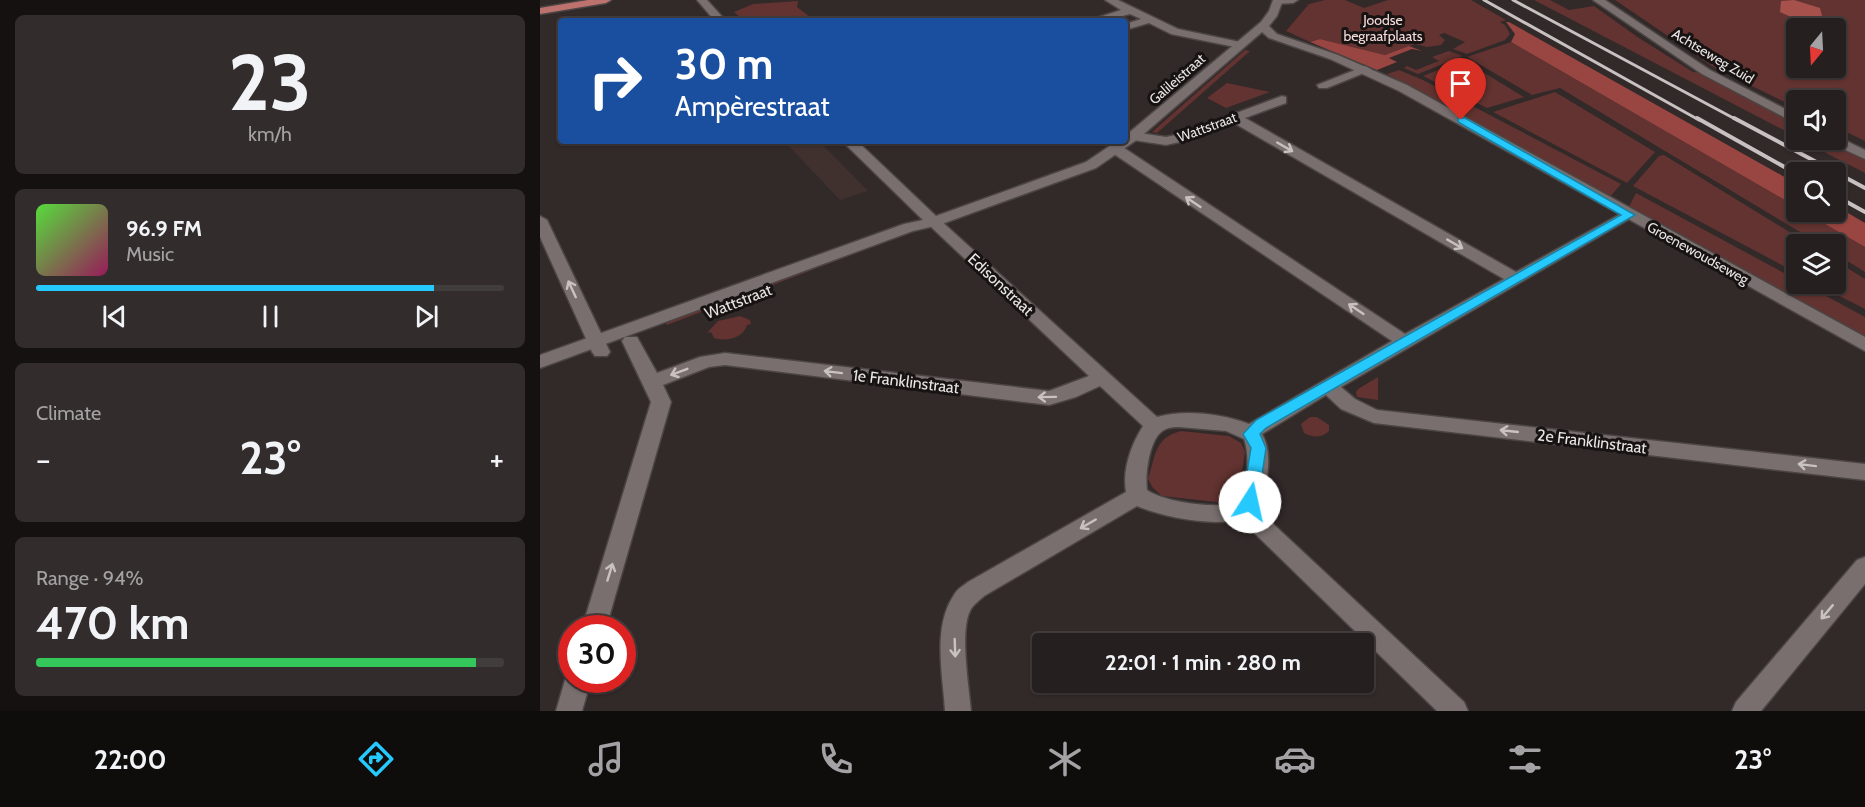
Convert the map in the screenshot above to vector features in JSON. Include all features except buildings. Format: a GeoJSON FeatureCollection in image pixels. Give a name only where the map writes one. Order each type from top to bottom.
{"type":"FeatureCollection","features":[{"type":"Feature","properties":{"kind":"main road"},"geometry":{"type":"LineString","coordinates":[[540,12],[606,0]]}},
{"type":"Feature","properties":{"kind":"street"},"geometry":{"type":"LineString","coordinates":[[702,0],[718,18]]}},
{"type":"Feature","properties":{"kind":"street"},"geometry":{"type":"LineString","coordinates":[[1110,0],[1176,32],[1240,45]]}},
{"type":"Feature","properties":{"kind":"street"},"geometry":{"type":"LineString","coordinates":[[1268,32],[1278,1],[1293,0]]}},
{"type":"Feature","properties":{"kind":"street","name":"Achtseweg Zuid"},"geometry":{"type":"LineString","coordinates":[[1598,0],[1706,72],[1786,114]]}},
{"type":"Feature","properties":{"kind":"street","name":"Achtseweg Zuid"},"geometry":{"type":"LineString","coordinates":[[1606,0],[1617,11]]}},
{"type":"Feature","properties":{"kind":"street"},"geometry":{"type":"LineString","coordinates":[[718,18],[721,2]]}},
{"type":"Feature","properties":{"kind":"street"},"geometry":{"type":"LineString","coordinates":[[1103,18],[1131,10]]}},
{"type":"Feature","properties":{"kind":"street"},"geometry":{"type":"LineString","coordinates":[[1128,26],[1150,20]]}},
{"type":"Feature","properties":{"kind":"street","name":"Galileistraat"},"geometry":{"type":"LineString","coordinates":[[1133,136],[1240,45],[1268,32]]}},
{"type":"Feature","properties":{"kind":"street","name":"Groenewoudseweg"},"geometry":{"type":"LineString","coordinates":[[1268,32],[1365,69],[1403,88],[1865,345]]}},
{"type":"Feature","properties":{"kind":"street"},"geometry":{"type":"LineString","coordinates":[[1323,85],[1365,69]]}},
{"type":"Feature","properties":{"kind":"street","name":"Wattstraat"},"geometry":{"type":"LineString","coordinates":[[1128,140],[1133,136],[1166,141],[1282,100]]}},
{"type":"Feature","properties":{"kind":"street"},"geometry":{"type":"LineString","coordinates":[[1235,118],[1515,278]]}},
{"type":"Feature","properties":{"kind":"street","name":"Edisonstraat"},"geometry":{"type":"LineString","coordinates":[[854,144],[934,222],[1155,426]]}},
{"type":"Feature","properties":{"kind":"street","name":"Wattstraat"},"geometry":{"type":"LineString","coordinates":[[540,375],[599,347],[909,227],[934,222],[1091,165],[1123,144]]}},
{"type":"Feature","properties":{"kind":"street"},"geometry":{"type":"LineString","coordinates":[[1846,145],[1865,154]]}},
{"type":"Feature","properties":{"kind":"street"},"geometry":{"type":"LineString","coordinates":[[1116,149],[1405,342]]}},
{"type":"Feature","properties":{"kind":"street"},"geometry":{"type":"LineString","coordinates":[[1250,434],[1269,419],[1629,215]]}},
{"type":"Feature","properties":{"kind":"street"},"geometry":{"type":"LineString","coordinates":[[540,220],[599,347]]}},
{"type":"Feature","properties":{"kind":"street","name":"Wattstraat"},"geometry":{"type":"LineString","coordinates":[[540,362],[631,341],[916,234],[934,222]]}},
{"type":"Feature","properties":{"kind":"street"},"geometry":{"type":"LineString","coordinates":[[598,615],[660,405],[660,396],[631,341]]}},
{"type":"Feature","properties":{"kind":"street","name":"1e Franklinstraat"},"geometry":{"type":"LineString","coordinates":[[652,382],[706,361],[725,359],[1049,398],[1102,377]]}},
{"type":"Feature","properties":{"kind":"street","name":"2e Franklinstraat"},"geometry":{"type":"LineString","coordinates":[[1328,386],[1348,404],[1374,416],[1865,472]]}},
{"type":"Feature","properties":{"kind":"street"},"geometry":{"type":"LineString","coordinates":[[1179,420],[1229,426],[1250,434],[1256,440],[1258,448],[1252,495],[1244,509],[1233,513],[1220,513],[1150,502],[1138,495],[1134,487],[1134,477],[1146,439],[1155,426],[1179,420]]}},
{"type":"Feature","properties":{"kind":"street"},"geometry":{"type":"LineString","coordinates":[[958,711],[954,639],[957,614],[963,601],[976,589],[1138,495]]}},
{"type":"Feature","properties":{"kind":"street"},"geometry":{"type":"LineString","coordinates":[[1244,509],[1455,711]]}},
{"type":"Feature","properties":{"kind":"street"},"geometry":{"type":"LineString","coordinates":[[1745,711],[1865,567]]}},
{"type":"Feature","properties":{"kind":"street"},"geometry":{"type":"LineString","coordinates":[[569,711],[574,693]]}},
{"type":"Feature","properties":{"kind":"shaded area"},"geometry":{"type":"Polygon","coordinates":[[[1794,0],[1820,8],[1822,16],[1791,17],[1780,12],[1781,1],[1794,0]]]}},
{"type":"Feature","properties":{"kind":"shaded area"},"geometry":{"type":"Polygon","coordinates":[[[1506,22],[1786,178],[1786,201],[1511,42],[1515,34],[1506,22]]]}},
{"type":"Feature","properties":{"kind":"shaded area"},"geometry":{"type":"Polygon","coordinates":[[[1320,39],[1385,55],[1409,46],[1422,51],[1412,49],[1389,58],[1397,62],[1377,70],[1310,42],[1320,39]]]}},
{"type":"Feature","properties":{"kind":"shaded area"},"geometry":{"type":"Polygon","coordinates":[[[787,144],[822,144],[868,191],[840,200],[787,144]]]}},
{"type":"Feature","properties":{"kind":"shaded area"},"geometry":{"type":"Polygon","coordinates":[[[1846,212],[1865,223],[1865,247],[1846,234],[1821,222],[1846,222],[1846,212]]]}},
{"type":"Feature","properties":{"kind":"green space","name":"Joodse begraafplaats"},"geometry":{"type":"Polygon","coordinates":[[[1325,0],[1345,0],[1364,8],[1388,0],[1471,0],[1506,20],[1500,22],[1505,25],[1510,34],[1505,40],[1467,54],[1453,49],[1465,42],[1444,33],[1439,35],[1445,40],[1441,45],[1427,47],[1415,44],[1385,55],[1320,39],[1310,42],[1286,31],[1309,4],[1325,0]]]}},
{"type":"Feature","properties":{"kind":"green space"},"geometry":{"type":"Polygon","coordinates":[[[1534,0],[1550,0],[1569,10],[1594,6],[1693,72],[1703,73],[1786,118],[1786,131],[1534,0]]]}},
{"type":"Feature","properties":{"kind":"green space"},"geometry":{"type":"Polygon","coordinates":[[[1615,0],[1865,0],[1865,141],[1846,132],[1846,90],[1786,90],[1786,103],[1715,68],[1615,0]]]}},
{"type":"Feature","properties":{"kind":"green space"},"geometry":{"type":"Polygon","coordinates":[[[798,1],[797,7],[811,18],[741,18],[734,12],[753,4],[798,1]]]}},
{"type":"Feature","properties":{"kind":"green space"},"geometry":{"type":"Polygon","coordinates":[[[1511,42],[1786,201],[1786,222],[1821,222],[1842,234],[1803,234],[1560,88],[1532,95],[1467,57],[1511,42]]]}},
{"type":"Feature","properties":{"kind":"green space"},"geometry":{"type":"Polygon","coordinates":[[[1245,50],[1250,51],[1157,133],[1152,132],[1245,50]]]}},
{"type":"Feature","properties":{"kind":"green space"},"geometry":{"type":"Polygon","coordinates":[[[1449,51],[1463,56],[1418,74],[1404,68],[1407,66],[1416,70],[1439,61],[1432,57],[1449,51]]]}},
{"type":"Feature","properties":{"kind":"green space"},"geometry":{"type":"Polygon","coordinates":[[[1463,60],[1524,97],[1487,108],[1423,76],[1463,60]]]}},
{"type":"Feature","properties":{"kind":"green space"},"geometry":{"type":"Polygon","coordinates":[[[1399,70],[1423,80],[1621,184],[1610,197],[1387,74],[1399,70]]]}},
{"type":"Feature","properties":{"kind":"green space"},"geometry":{"type":"Polygon","coordinates":[[[1227,83],[1270,92],[1226,108],[1207,98],[1227,83]]]}},
{"type":"Feature","properties":{"kind":"green space"},"geometry":{"type":"Polygon","coordinates":[[[1555,92],[1655,152],[1627,183],[1493,112],[1555,92]]]}},
{"type":"Feature","properties":{"kind":"green space"},"geometry":{"type":"Polygon","coordinates":[[[1820,150],[1846,150],[1865,159],[1865,173],[1820,150]]]}},
{"type":"Feature","properties":{"kind":"green space"},"geometry":{"type":"Polygon","coordinates":[[[1664,155],[1793,234],[1786,234],[1786,267],[1633,186],[1659,156],[1664,155]]]}},
{"type":"Feature","properties":{"kind":"green space"},"geometry":{"type":"Polygon","coordinates":[[[1636,193],[1786,274],[1786,293],[1629,207],[1636,193]]]}},
{"type":"Feature","properties":{"kind":"green space"},"geometry":{"type":"Polygon","coordinates":[[[913,229],[915,231],[667,325],[664,320],[913,229]]]}},
{"type":"Feature","properties":{"kind":"green space"},"geometry":{"type":"Polygon","coordinates":[[[1846,236],[1865,247],[1865,272],[1846,260],[1846,236]]]}},
{"type":"Feature","properties":{"kind":"green space"},"geometry":{"type":"Polygon","coordinates":[[[1846,267],[1865,279],[1865,309],[1836,294],[1846,294],[1846,267]]]}},
{"type":"Feature","properties":{"kind":"green space"},"geometry":{"type":"Polygon","coordinates":[[[1788,294],[1822,294],[1865,317],[1865,336],[1788,294]]]}},
{"type":"Feature","properties":{"kind":"green space"},"geometry":{"type":"Polygon","coordinates":[[[740,316],[750,320],[751,324],[747,325],[738,336],[719,339],[714,338],[711,332],[707,333],[718,321],[740,316]]]}},
{"type":"Feature","properties":{"kind":"green space"},"geometry":{"type":"Polygon","coordinates":[[[1378,377],[1378,400],[1357,397],[1358,389],[1378,377]]]}},
{"type":"Feature","properties":{"kind":"green space"},"geometry":{"type":"Polygon","coordinates":[[[1310,417],[1317,417],[1329,425],[1329,431],[1317,436],[1304,433],[1301,424],[1310,417]]]}},
{"type":"Feature","properties":{"kind":"green space"},"geometry":{"type":"Polygon","coordinates":[[[1181,431],[1229,436],[1241,443],[1245,452],[1239,491],[1230,499],[1217,502],[1162,496],[1153,488],[1148,479],[1157,449],[1166,438],[1181,431]]]}},
{"type":"Feature","properties":{"kind":"railway"},"geometry":{"type":"LineString","coordinates":[[1484,0],[1699,120]]}},
{"type":"Feature","properties":{"kind":"railway"},"geometry":{"type":"LineString","coordinates":[[1513,0],[1737,120]]}},
{"type":"Feature","properties":{"kind":"railway"},"geometry":{"type":"LineString","coordinates":[[1697,118],[1786,168]]}},
{"type":"Feature","properties":{"kind":"railway"},"geometry":{"type":"LineString","coordinates":[[1734,118],[1865,188]]}},
{"type":"Feature","properties":{"kind":"railway"},"geometry":{"type":"LineString","coordinates":[[1846,202],[1865,212]]}},
{"type":"Feature","properties":{"kind":"route"},"geometry":{"type":"LineString","coordinates":[[1250,502],[1258,448],[1256,440],[1250,434],[1261,424],[1629,215],[1461,120]]}}]}
